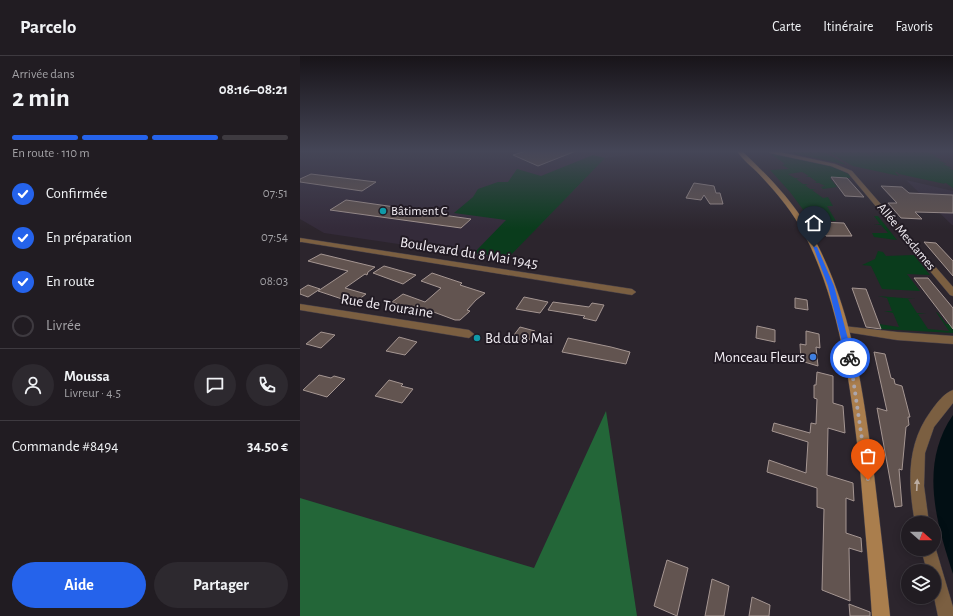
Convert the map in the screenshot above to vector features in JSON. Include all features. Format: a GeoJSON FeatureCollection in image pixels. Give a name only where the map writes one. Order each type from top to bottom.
{"type":"FeatureCollection","features":[{"type":"Feature","properties":{"kind":"main road"},"geometry":{"type":"LineString","coordinates":[[765,177],[777,189],[793,210],[808,234],[831,286],[843,329],[858,405],[871,510],[881,616]]}},
{"type":"Feature","properties":{"kind":"street","name":"Allée Mesdames"},"geometry":{"type":"LineString","coordinates":[[854,177],[953,293]]}},
{"type":"Feature","properties":{"kind":"street","name":"Boulevard du 8 Mai 1945"},"geometry":{"type":"LineString","coordinates":[[301,238],[632,292]]}},
{"type":"Feature","properties":{"kind":"street","name":"Rue de Touraine"},"geometry":{"type":"LineString","coordinates":[[300,307],[469,334]]}},
{"type":"Feature","properties":{"kind":"street"},"geometry":{"type":"LineString","coordinates":[[843,329],[897,336],[953,340]]}},
{"type":"Feature","properties":{"kind":"street"},"geometry":{"type":"LineString","coordinates":[[921,516],[916,492],[918,451],[925,427],[938,408],[953,395]]}},
{"type":"Feature","properties":{"kind":"street"},"geometry":{"type":"LineString","coordinates":[[931,556],[948,616]]}},
{"type":"Feature","properties":{"kind":"shaded area"},"geometry":{"type":"Polygon","coordinates":[[[300,177],[586,177],[506,260],[324,233],[300,219],[300,177]]]}},
{"type":"Feature","properties":{"kind":"shaded area"},"geometry":{"type":"Polygon","coordinates":[[[906,180],[953,191],[953,225],[952,225],[906,180]]]}},
{"type":"Feature","properties":{"kind":"shaded area"},"geometry":{"type":"Polygon","coordinates":[[[953,415],[953,574],[941,534],[941,516],[937,516],[934,493],[936,453],[943,434],[953,415]]]}},
{"type":"Feature","properties":{"kind":"green space"},"geometry":{"type":"Polygon","coordinates":[[[511,177],[586,177],[508,258],[474,253],[506,220],[454,213],[473,197],[478,189],[498,182],[508,182],[511,177]]]}},
{"type":"Feature","properties":{"kind":"green space"},"geometry":{"type":"Polygon","coordinates":[[[776,177],[800,178],[796,179],[803,184],[809,184],[805,185],[810,189],[816,189],[812,190],[823,198],[828,197],[833,206],[827,206],[836,221],[810,219],[790,192],[776,177]]]}},
{"type":"Feature","properties":{"kind":"green space"},"geometry":{"type":"Polygon","coordinates":[[[810,177],[850,177],[830,178],[837,187],[823,189],[821,187],[825,186],[819,183],[814,183],[817,182],[810,177]]]}},
{"type":"Feature","properties":{"kind":"green space"},"geometry":{"type":"Polygon","coordinates":[[[913,177],[953,177],[953,188],[944,183],[945,184],[913,177]]]}},
{"type":"Feature","properties":{"kind":"green space"},"geometry":{"type":"Polygon","coordinates":[[[874,216],[878,216],[897,240],[874,237],[872,233],[888,233],[881,225],[874,224],[880,224],[874,216]]]}},
{"type":"Feature","properties":{"kind":"green space"},"geometry":{"type":"Polygon","coordinates":[[[878,251],[883,252],[886,256],[914,255],[930,275],[907,274],[920,291],[882,289],[871,266],[862,265],[875,259],[878,251]]]}},
{"type":"Feature","properties":{"kind":"green space"},"geometry":{"type":"Polygon","coordinates":[[[878,296],[915,299],[908,299],[917,313],[926,313],[918,314],[928,329],[949,331],[936,312],[946,324],[953,324],[953,333],[881,329],[879,324],[899,327],[893,313],[884,311],[892,311],[887,298],[878,296]]]}},
{"type":"Feature","properties":{"kind":"green space"},"geometry":{"type":"Polygon","coordinates":[[[606,411],[637,616],[300,616],[300,498],[534,568],[606,411]]]}},
{"type":"Feature","properties":{"kind":"building"},"geometry":{"type":"Polygon","coordinates":[[[304,177],[336,177],[376,182],[362,191],[300,182],[300,179],[304,177]]]}},
{"type":"Feature","properties":{"kind":"building"},"geometry":{"type":"Polygon","coordinates":[[[831,177],[847,178],[864,197],[845,196],[831,177]]]}},
{"type":"Feature","properties":{"kind":"building"},"geometry":{"type":"Polygon","coordinates":[[[694,183],[714,186],[716,193],[720,193],[723,204],[710,204],[704,195],[701,200],[686,198],[694,183]]]}},
{"type":"Feature","properties":{"kind":"building"},"geometry":{"type":"Polygon","coordinates":[[[881,186],[902,187],[909,193],[953,195],[953,213],[915,212],[922,219],[901,218],[888,203],[897,203],[881,186]]]}},
{"type":"Feature","properties":{"kind":"building","name":"Bâtiment C"},"geometry":{"type":"Polygon","coordinates":[[[346,200],[471,219],[461,228],[330,210],[346,200]]]}},
{"type":"Feature","properties":{"kind":"building"},"geometry":{"type":"Polygon","coordinates":[[[818,222],[844,223],[852,236],[826,236],[818,222]]]}},
{"type":"Feature","properties":{"kind":"building"},"geometry":{"type":"Polygon","coordinates":[[[924,242],[936,243],[953,261],[953,276],[924,242]]]}},
{"type":"Feature","properties":{"kind":"building"},"geometry":{"type":"Polygon","coordinates":[[[321,254],[375,267],[368,272],[367,275],[365,274],[345,288],[366,294],[354,303],[318,291],[348,271],[308,261],[321,254]]]}},
{"type":"Feature","properties":{"kind":"building"},"geometry":{"type":"Polygon","coordinates":[[[384,266],[416,275],[403,284],[373,273],[384,266]]]}},
{"type":"Feature","properties":{"kind":"building"},"geometry":{"type":"Polygon","coordinates":[[[432,273],[462,283],[460,285],[485,293],[476,300],[467,310],[470,311],[460,320],[455,320],[431,311],[429,313],[420,312],[392,302],[403,294],[425,302],[441,288],[421,281],[432,273]]]}},
{"type":"Feature","properties":{"kind":"building"},"geometry":{"type":"Polygon","coordinates":[[[914,278],[928,278],[953,308],[953,329],[914,278]]]}},
{"type":"Feature","properties":{"kind":"building"},"geometry":{"type":"Polygon","coordinates":[[[308,285],[320,289],[308,297],[300,294],[300,290],[308,285]]]}},
{"type":"Feature","properties":{"kind":"building"},"geometry":{"type":"Polygon","coordinates":[[[852,288],[866,289],[881,329],[866,327],[852,288]]]}},
{"type":"Feature","properties":{"kind":"building"},"geometry":{"type":"Polygon","coordinates":[[[524,297],[548,302],[540,313],[516,309],[524,297]]]}},
{"type":"Feature","properties":{"kind":"building"},"geometry":{"type":"Polygon","coordinates":[[[795,298],[807,300],[808,310],[795,308],[795,298]]]}},
{"type":"Feature","properties":{"kind":"building"},"geometry":{"type":"Polygon","coordinates":[[[553,302],[589,307],[592,303],[604,305],[596,321],[583,318],[585,316],[548,310],[553,302]]]}},
{"type":"Feature","properties":{"kind":"building"},"geometry":{"type":"Polygon","coordinates":[[[757,326],[775,330],[775,342],[756,338],[757,326]]]}},
{"type":"Feature","properties":{"kind":"building"},"geometry":{"type":"Polygon","coordinates":[[[520,327],[535,331],[527,343],[511,339],[520,327]]]}},
{"type":"Feature","properties":{"kind":"building"},"geometry":{"type":"Polygon","coordinates":[[[806,331],[819,334],[820,348],[816,347],[818,366],[801,361],[800,344],[806,345],[806,331]]]}},
{"type":"Feature","properties":{"kind":"building"},"geometry":{"type":"Polygon","coordinates":[[[321,332],[335,335],[321,348],[306,344],[321,332]]]}},
{"type":"Feature","properties":{"kind":"building"},"geometry":{"type":"Polygon","coordinates":[[[399,337],[417,342],[405,355],[386,351],[399,337]]]}},
{"type":"Feature","properties":{"kind":"building"},"geometry":{"type":"Polygon","coordinates":[[[568,338],[630,352],[626,364],[562,352],[568,338]]]}},
{"type":"Feature","properties":{"kind":"building"},"geometry":{"type":"Polygon","coordinates":[[[874,352],[885,354],[891,378],[894,379],[895,384],[902,386],[910,417],[908,417],[909,425],[906,427],[902,470],[899,469],[902,506],[895,507],[877,408],[887,411],[874,352]]]}},
{"type":"Feature","properties":{"kind":"building"},"geometry":{"type":"Polygon","coordinates":[[[817,372],[833,376],[833,403],[843,406],[845,433],[828,428],[827,475],[853,483],[854,501],[846,498],[846,533],[861,538],[862,552],[849,548],[850,601],[822,590],[824,509],[817,507],[817,488],[767,472],[769,460],[806,473],[808,442],[772,431],[774,423],[810,433],[811,423],[816,424],[817,399],[814,398],[814,385],[816,385],[817,372]]]}},
{"type":"Feature","properties":{"kind":"building"},"geometry":{"type":"Polygon","coordinates":[[[319,375],[331,378],[334,376],[345,379],[327,397],[303,390],[319,375]]]}},
{"type":"Feature","properties":{"kind":"building"},"geometry":{"type":"Polygon","coordinates":[[[389,380],[403,384],[401,386],[413,389],[402,403],[375,396],[389,380]]]}},
{"type":"Feature","properties":{"kind":"building"},"geometry":{"type":"Polygon","coordinates":[[[667,560],[688,568],[677,616],[654,606],[667,560]]]}},
{"type":"Feature","properties":{"kind":"building"},"geometry":{"type":"Polygon","coordinates":[[[712,579],[729,586],[724,616],[705,616],[712,579]]]}},
{"type":"Feature","properties":{"kind":"building"},"geometry":{"type":"Polygon","coordinates":[[[752,597],[770,605],[769,616],[749,616],[752,597]]]}},
{"type":"Feature","properties":{"kind":"building"},"geometry":{"type":"Polygon","coordinates":[[[849,604],[870,612],[870,616],[850,616],[849,604]]]}},
{"type":"Feature","properties":{"kind":"way so far"},"geometry":{"type":"LineString","coordinates":[[850,358],[868,480]]}},
{"type":"Feature","properties":{"kind":"place","name":"Bâtiment C"},"geometry":{"type":"Point","coordinates":[383,211]}},
{"type":"Feature","properties":{"kind":"place","name":"Bd du 8 Mai"},"geometry":{"type":"Point","coordinates":[477,338]}},
{"type":"Feature","properties":{"kind":"place","name":"Monceau Fleurs"},"geometry":{"type":"Point","coordinates":[813,357]}},
{"type":"Feature","properties":{"kind":"route"},"geometry":{"type":"LineString","coordinates":[[814,247],[821,260],[831,286],[850,358]]}}]}
